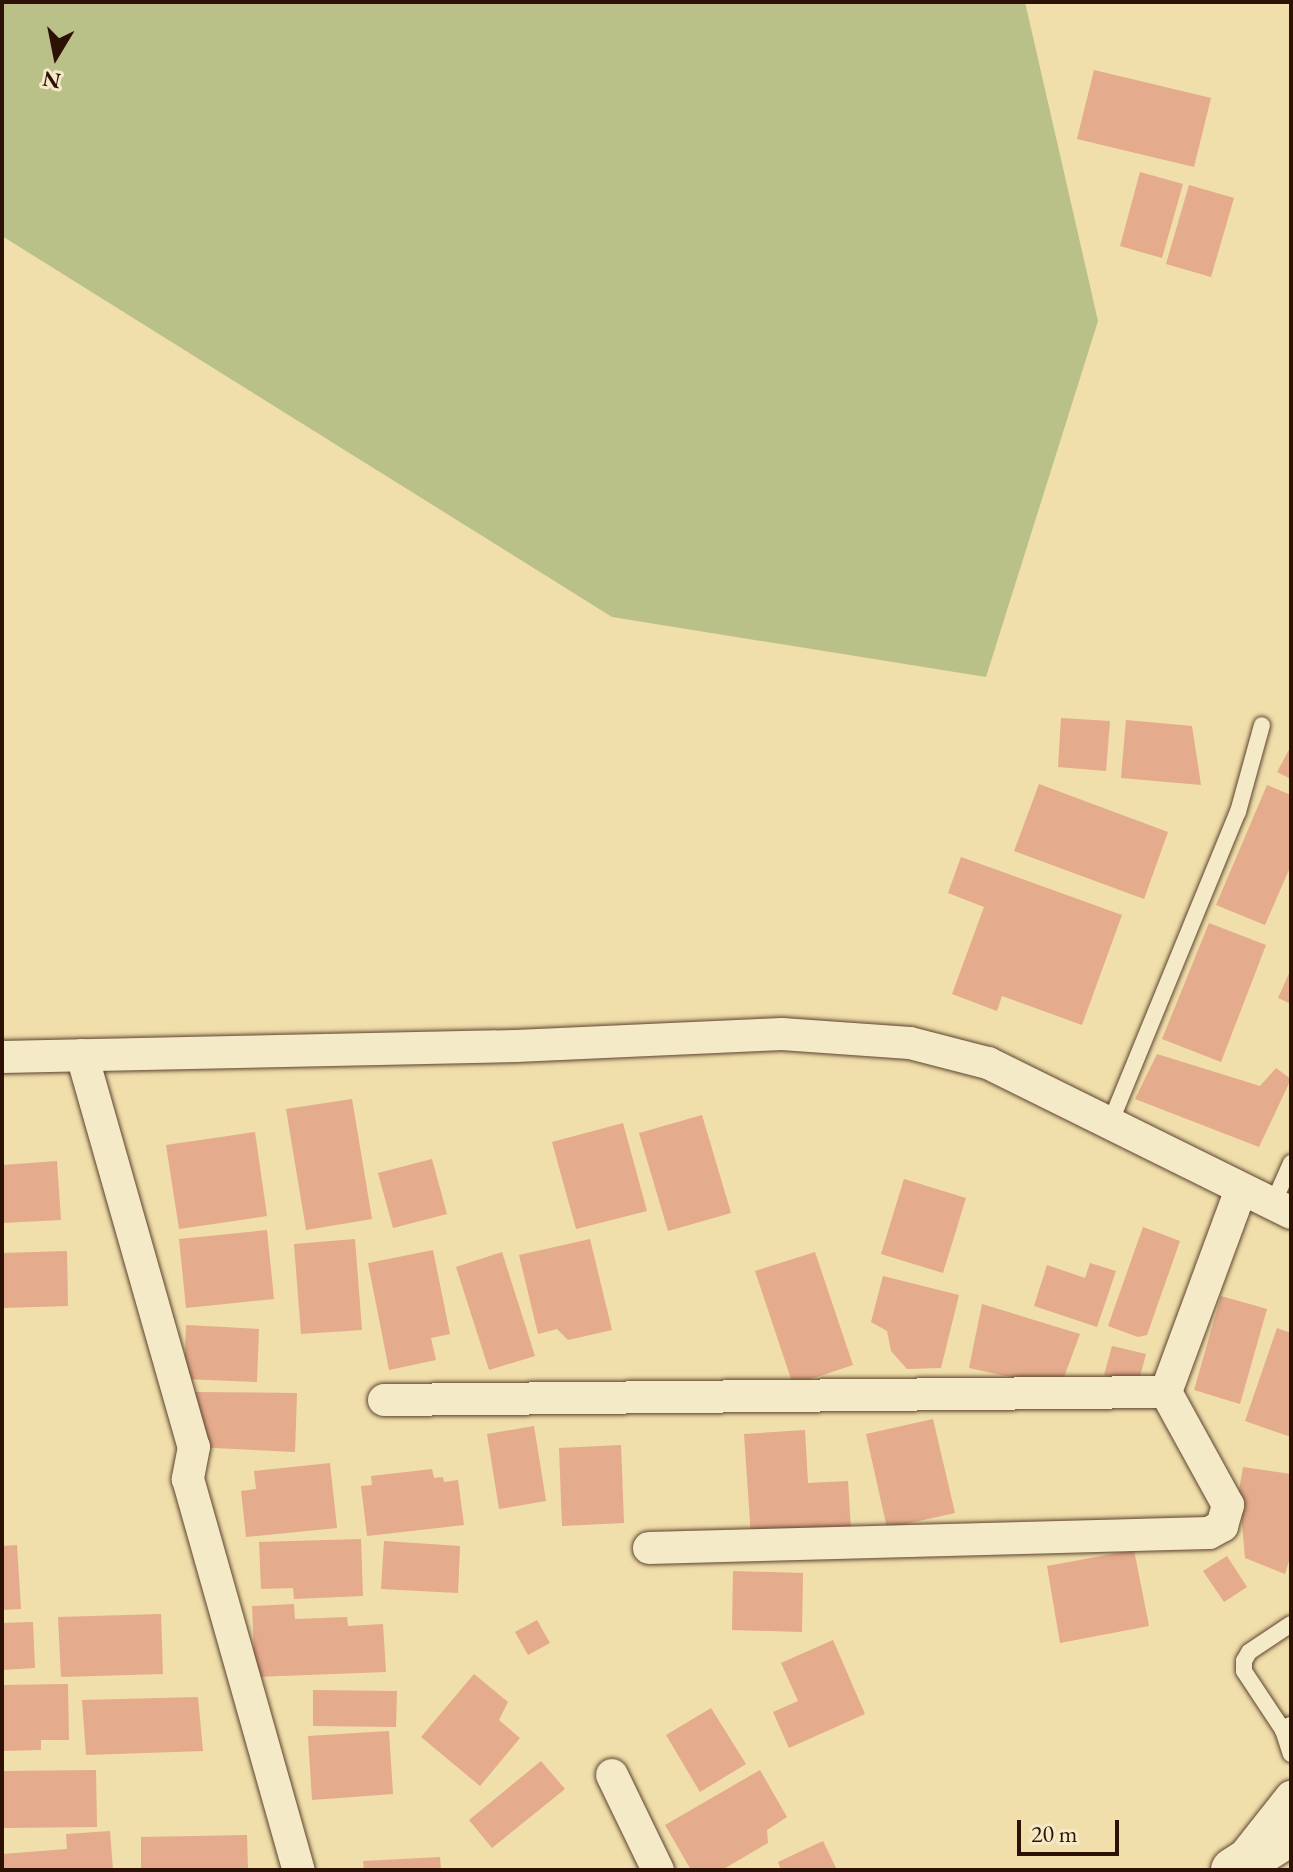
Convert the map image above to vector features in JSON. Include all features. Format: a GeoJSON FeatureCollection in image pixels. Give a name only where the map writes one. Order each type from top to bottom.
{"type":"FeatureCollection","features":[{"type":"Feature","properties":{"kind":"main road"},"geometry":{"type":"LineString","coordinates":[[1234,1869],[1291,1833]]}},
{"type":"Feature","properties":{"kind":"street"},"geometry":{"type":"LineString","coordinates":[[2,1057],[516,1046],[782,1034],[910,1043],[975,1060],[1111,1121],[1282,1210]]}},
{"type":"Feature","properties":{"kind":"street"},"geometry":{"type":"LineString","coordinates":[[82,1055],[194,1447],[188,1479],[299,1870]]}},
{"type":"Feature","properties":{"kind":"street"},"geometry":{"type":"LineString","coordinates":[[649,1548],[1209,1533],[1222,1526],[1228,1505],[1166,1392],[1241,1189]]}},
{"type":"Feature","properties":{"kind":"street"},"geometry":{"type":"LineString","coordinates":[[384,1400],[1166,1392]]}},
{"type":"Feature","properties":{"kind":"street"},"geometry":{"type":"LineString","coordinates":[[612,1775],[658,1870]]}},
{"type":"Feature","properties":{"kind":"street"},"geometry":{"type":"LineString","coordinates":[[1234,1869],[1291,1797]]}},
{"type":"Feature","properties":{"kind":"lane"},"geometry":{"type":"LineString","coordinates":[[1111,1121],[1238,812],[1262,725]]}},
{"type":"Feature","properties":{"kind":"lane"},"geometry":{"type":"LineString","coordinates":[[1282,1210],[1291,1163]]}},
{"type":"Feature","properties":{"kind":"lane"},"geometry":{"type":"LineString","coordinates":[[1291,1624],[1249,1652],[1244,1661],[1244,1671],[1287,1727],[1291,1754]]}},
{"type":"Feature","properties":{"kind":"green space"},"geometry":{"type":"Polygon","coordinates":[[[2,2],[1025,2],[1098,321],[986,677],[612,617],[2,236],[2,2]]]}},
{"type":"Feature","properties":{"kind":"building"},"geometry":{"type":"Polygon","coordinates":[[[1094,70],[1211,98],[1194,167],[1077,139],[1094,70]]]}},
{"type":"Feature","properties":{"kind":"building"},"geometry":{"type":"Polygon","coordinates":[[[1140,172],[1183,184],[1162,258],[1120,246],[1140,172]]]}},
{"type":"Feature","properties":{"kind":"building"},"geometry":{"type":"Polygon","coordinates":[[[1189,185],[1234,198],[1211,277],[1166,264],[1189,185]]]}},
{"type":"Feature","properties":{"kind":"building"},"geometry":{"type":"Polygon","coordinates":[[[1061,718],[1110,721],[1106,771],[1058,767],[1061,718]]]}},
{"type":"Feature","properties":{"kind":"building"},"geometry":{"type":"Polygon","coordinates":[[[1126,720],[1192,726],[1201,785],[1121,778],[1126,720]]]}},
{"type":"Feature","properties":{"kind":"building"},"geometry":{"type":"Polygon","coordinates":[[[1291,746],[1291,779],[1277,772],[1291,746]]]}},
{"type":"Feature","properties":{"kind":"building"},"geometry":{"type":"Polygon","coordinates":[[[1039,784],[1168,832],[1144,899],[1014,851],[1039,784]]]}},
{"type":"Feature","properties":{"kind":"building"},"geometry":{"type":"Polygon","coordinates":[[[1267,785],[1291,795],[1291,865],[1265,925],[1216,905],[1267,785]]]}},
{"type":"Feature","properties":{"kind":"building"},"geometry":{"type":"Polygon","coordinates":[[[961,857],[1122,915],[1082,1025],[1002,996],[997,1011],[952,994],[984,907],[948,893],[961,857]]]}},
{"type":"Feature","properties":{"kind":"building"},"geometry":{"type":"Polygon","coordinates":[[[1209,923],[1266,945],[1221,1062],[1162,1039],[1209,923]]]}},
{"type":"Feature","properties":{"kind":"building"},"geometry":{"type":"Polygon","coordinates":[[[1291,969],[1291,1004],[1278,998],[1291,969]]]}},
{"type":"Feature","properties":{"kind":"building"},"geometry":{"type":"Polygon","coordinates":[[[1157,1054],[1260,1086],[1276,1068],[1291,1079],[1259,1147],[1135,1099],[1157,1054]]]}},
{"type":"Feature","properties":{"kind":"building"},"geometry":{"type":"Polygon","coordinates":[[[352,1099],[372,1219],[306,1230],[286,1109],[352,1099]]]}},
{"type":"Feature","properties":{"kind":"building"},"geometry":{"type":"Polygon","coordinates":[[[702,1115],[731,1213],[668,1231],[639,1133],[702,1115]]]}},
{"type":"Feature","properties":{"kind":"building"},"geometry":{"type":"Polygon","coordinates":[[[623,1123],[647,1211],[576,1229],[552,1142],[623,1123]]]}},
{"type":"Feature","properties":{"kind":"building"},"geometry":{"type":"Polygon","coordinates":[[[255,1132],[267,1216],[179,1229],[166,1145],[255,1132]]]}},
{"type":"Feature","properties":{"kind":"building"},"geometry":{"type":"Polygon","coordinates":[[[432,1159],[447,1214],[393,1228],[378,1173],[432,1159]]]}},
{"type":"Feature","properties":{"kind":"building"},"geometry":{"type":"Polygon","coordinates":[[[57,1161],[61,1220],[2,1223],[2,1165],[57,1161]]]}},
{"type":"Feature","properties":{"kind":"building"},"geometry":{"type":"Polygon","coordinates":[[[904,1179],[966,1198],[943,1273],[881,1254],[904,1179]]]}},
{"type":"Feature","properties":{"kind":"building"},"geometry":{"type":"Polygon","coordinates":[[[1143,1227],[1180,1241],[1147,1335],[1138,1337],[1108,1326],[1143,1227]]]}},
{"type":"Feature","properties":{"kind":"building"},"geometry":{"type":"Polygon","coordinates":[[[267,1230],[274,1299],[186,1308],[179,1239],[267,1230]]]}},
{"type":"Feature","properties":{"kind":"building"},"geometry":{"type":"Polygon","coordinates":[[[355,1239],[362,1330],[301,1334],[294,1244],[355,1239]]]}},
{"type":"Feature","properties":{"kind":"building"},"geometry":{"type":"Polygon","coordinates":[[[590,1239],[612,1330],[568,1340],[557,1329],[538,1334],[519,1255],[590,1239]]]}},
{"type":"Feature","properties":{"kind":"building"},"geometry":{"type":"Polygon","coordinates":[[[433,1250],[450,1334],[431,1338],[436,1360],[389,1370],[368,1263],[433,1250]]]}},
{"type":"Feature","properties":{"kind":"building"},"geometry":{"type":"Polygon","coordinates":[[[67,1251],[68,1306],[2,1308],[2,1253],[67,1251]]]}},
{"type":"Feature","properties":{"kind":"building"},"geometry":{"type":"Polygon","coordinates":[[[502,1252],[535,1356],[489,1370],[456,1267],[502,1252]]]}},
{"type":"Feature","properties":{"kind":"building"},"geometry":{"type":"Polygon","coordinates":[[[815,1252],[853,1365],[793,1385],[755,1271],[815,1252]]]}},
{"type":"Feature","properties":{"kind":"building"},"geometry":{"type":"Polygon","coordinates":[[[1090,1263],[1116,1271],[1097,1327],[1034,1306],[1047,1265],[1085,1278],[1090,1263]]]}},
{"type":"Feature","properties":{"kind":"building"},"geometry":{"type":"Polygon","coordinates":[[[883,1276],[959,1295],[941,1368],[907,1369],[891,1351],[887,1331],[871,1322],[883,1276]]]}},
{"type":"Feature","properties":{"kind":"building"},"geometry":{"type":"Polygon","coordinates":[[[1221,1296],[1267,1309],[1240,1404],[1194,1390],[1221,1296]]]}},
{"type":"Feature","properties":{"kind":"building"},"geometry":{"type":"Polygon","coordinates":[[[982,1304],[1080,1334],[1060,1388],[969,1368],[982,1304]]]}},
{"type":"Feature","properties":{"kind":"building"},"geometry":{"type":"Polygon","coordinates":[[[186,1325],[259,1329],[257,1382],[184,1379],[186,1325]]]}},
{"type":"Feature","properties":{"kind":"building"},"geometry":{"type":"Polygon","coordinates":[[[1277,1328],[1291,1333],[1291,1437],[1245,1421],[1277,1328]]]}},
{"type":"Feature","properties":{"kind":"building"},"geometry":{"type":"Polygon","coordinates":[[[1112,1346],[1146,1354],[1138,1384],[1104,1375],[1112,1346]]]}},
{"type":"Feature","properties":{"kind":"building"},"geometry":{"type":"Polygon","coordinates":[[[191,1392],[297,1393],[295,1452],[194,1447],[191,1392]]]}},
{"type":"Feature","properties":{"kind":"building"},"geometry":{"type":"Polygon","coordinates":[[[933,1419],[955,1513],[887,1528],[866,1434],[933,1419]]]}},
{"type":"Feature","properties":{"kind":"building"},"geometry":{"type":"Polygon","coordinates":[[[534,1426],[546,1501],[499,1509],[487,1434],[534,1426]]]}},
{"type":"Feature","properties":{"kind":"building"},"geometry":{"type":"Polygon","coordinates":[[[805,1430],[808,1483],[848,1481],[851,1529],[751,1536],[744,1434],[805,1430]]]}},
{"type":"Feature","properties":{"kind":"building"},"geometry":{"type":"Polygon","coordinates":[[[621,1445],[624,1523],[562,1526],[559,1448],[621,1445]]]}},
{"type":"Feature","properties":{"kind":"building"},"geometry":{"type":"Polygon","coordinates":[[[330,1463],[337,1528],[246,1537],[241,1491],[256,1489],[254,1471],[330,1463]]]}},
{"type":"Feature","properties":{"kind":"building"},"geometry":{"type":"Polygon","coordinates":[[[1243,1467],[1291,1474],[1291,1554],[1285,1574],[1245,1558],[1239,1490],[1243,1467]]]}},
{"type":"Feature","properties":{"kind":"building"},"geometry":{"type":"Polygon","coordinates":[[[432,1469],[434,1478],[443,1477],[444,1482],[458,1480],[464,1525],[367,1536],[361,1486],[372,1485],[371,1476],[432,1469]]]}},
{"type":"Feature","properties":{"kind":"building"},"geometry":{"type":"Polygon","coordinates":[[[361,1539],[363,1596],[294,1599],[293,1588],[261,1589],[259,1542],[361,1539]]]}},
{"type":"Feature","properties":{"kind":"building"},"geometry":{"type":"Polygon","coordinates":[[[384,1541],[460,1546],[458,1593],[381,1589],[384,1541]]]}},
{"type":"Feature","properties":{"kind":"building"},"geometry":{"type":"Polygon","coordinates":[[[17,1545],[21,1609],[2,1610],[2,1546],[17,1545]]]}},
{"type":"Feature","properties":{"kind":"building"},"geometry":{"type":"Polygon","coordinates":[[[1134,1550],[1149,1626],[1060,1643],[1047,1566],[1134,1550]]]}},
{"type":"Feature","properties":{"kind":"building"},"geometry":{"type":"Polygon","coordinates":[[[1227,1556],[1247,1587],[1224,1602],[1203,1571],[1227,1556]]]}},
{"type":"Feature","properties":{"kind":"building"},"geometry":{"type":"Polygon","coordinates":[[[733,1571],[803,1573],[802,1632],[732,1630],[733,1571]]]}},
{"type":"Feature","properties":{"kind":"building"},"geometry":{"type":"Polygon","coordinates":[[[294,1604],[295,1619],[347,1617],[348,1626],[383,1624],[386,1672],[255,1677],[252,1606],[294,1604]]]}},
{"type":"Feature","properties":{"kind":"building"},"geometry":{"type":"Polygon","coordinates":[[[161,1614],[163,1674],[61,1677],[58,1617],[161,1614]]]}},
{"type":"Feature","properties":{"kind":"building"},"geometry":{"type":"Polygon","coordinates":[[[537,1620],[550,1643],[528,1655],[515,1632],[537,1620]]]}},
{"type":"Feature","properties":{"kind":"building"},"geometry":{"type":"Polygon","coordinates":[[[33,1622],[35,1668],[2,1670],[2,1623],[33,1622]]]}},
{"type":"Feature","properties":{"kind":"building"},"geometry":{"type":"Polygon","coordinates":[[[833,1640],[865,1714],[789,1748],[773,1712],[798,1701],[781,1663],[833,1640]]]}},
{"type":"Feature","properties":{"kind":"building"},"geometry":{"type":"Polygon","coordinates":[[[474,1674],[508,1702],[499,1720],[520,1738],[480,1786],[421,1737],[474,1674]]]}},
{"type":"Feature","properties":{"kind":"building"},"geometry":{"type":"Polygon","coordinates":[[[68,1684],[69,1740],[41,1740],[41,1750],[2,1751],[2,1685],[68,1684]]]}},
{"type":"Feature","properties":{"kind":"building"},"geometry":{"type":"Polygon","coordinates":[[[313,1690],[397,1691],[396,1727],[313,1726],[313,1690]]]}},
{"type":"Feature","properties":{"kind":"building"},"geometry":{"type":"Polygon","coordinates":[[[198,1697],[203,1751],[86,1755],[82,1700],[198,1697]]]}},
{"type":"Feature","properties":{"kind":"building"},"geometry":{"type":"Polygon","coordinates":[[[711,1708],[746,1764],[700,1792],[666,1735],[711,1708]]]}},
{"type":"Feature","properties":{"kind":"building"},"geometry":{"type":"Polygon","coordinates":[[[389,1731],[393,1794],[312,1800],[308,1736],[389,1731]]]}},
{"type":"Feature","properties":{"kind":"building"},"geometry":{"type":"Polygon","coordinates":[[[541,1761],[565,1789],[492,1848],[469,1820],[541,1761]]]}},
{"type":"Feature","properties":{"kind":"building"},"geometry":{"type":"Polygon","coordinates":[[[96,1770],[97,1827],[2,1828],[2,1771],[96,1770]]]}},
{"type":"Feature","properties":{"kind":"building"},"geometry":{"type":"Polygon","coordinates":[[[760,1770],[787,1817],[767,1830],[768,1843],[722,1870],[691,1870],[665,1825],[760,1770]]]}},
{"type":"Feature","properties":{"kind":"building"},"geometry":{"type":"Polygon","coordinates":[[[110,1831],[113,1870],[2,1870],[2,1854],[67,1849],[66,1834],[110,1831]]]}},
{"type":"Feature","properties":{"kind":"building"},"geometry":{"type":"Polygon","coordinates":[[[247,1835],[248,1870],[141,1870],[141,1837],[247,1835]]]}},
{"type":"Feature","properties":{"kind":"building"},"geometry":{"type":"Polygon","coordinates":[[[823,1841],[837,1870],[781,1870],[778,1862],[823,1841]]]}},
{"type":"Feature","properties":{"kind":"building"},"geometry":{"type":"Polygon","coordinates":[[[440,1857],[441,1870],[364,1870],[363,1861],[440,1857]]]}}]}
